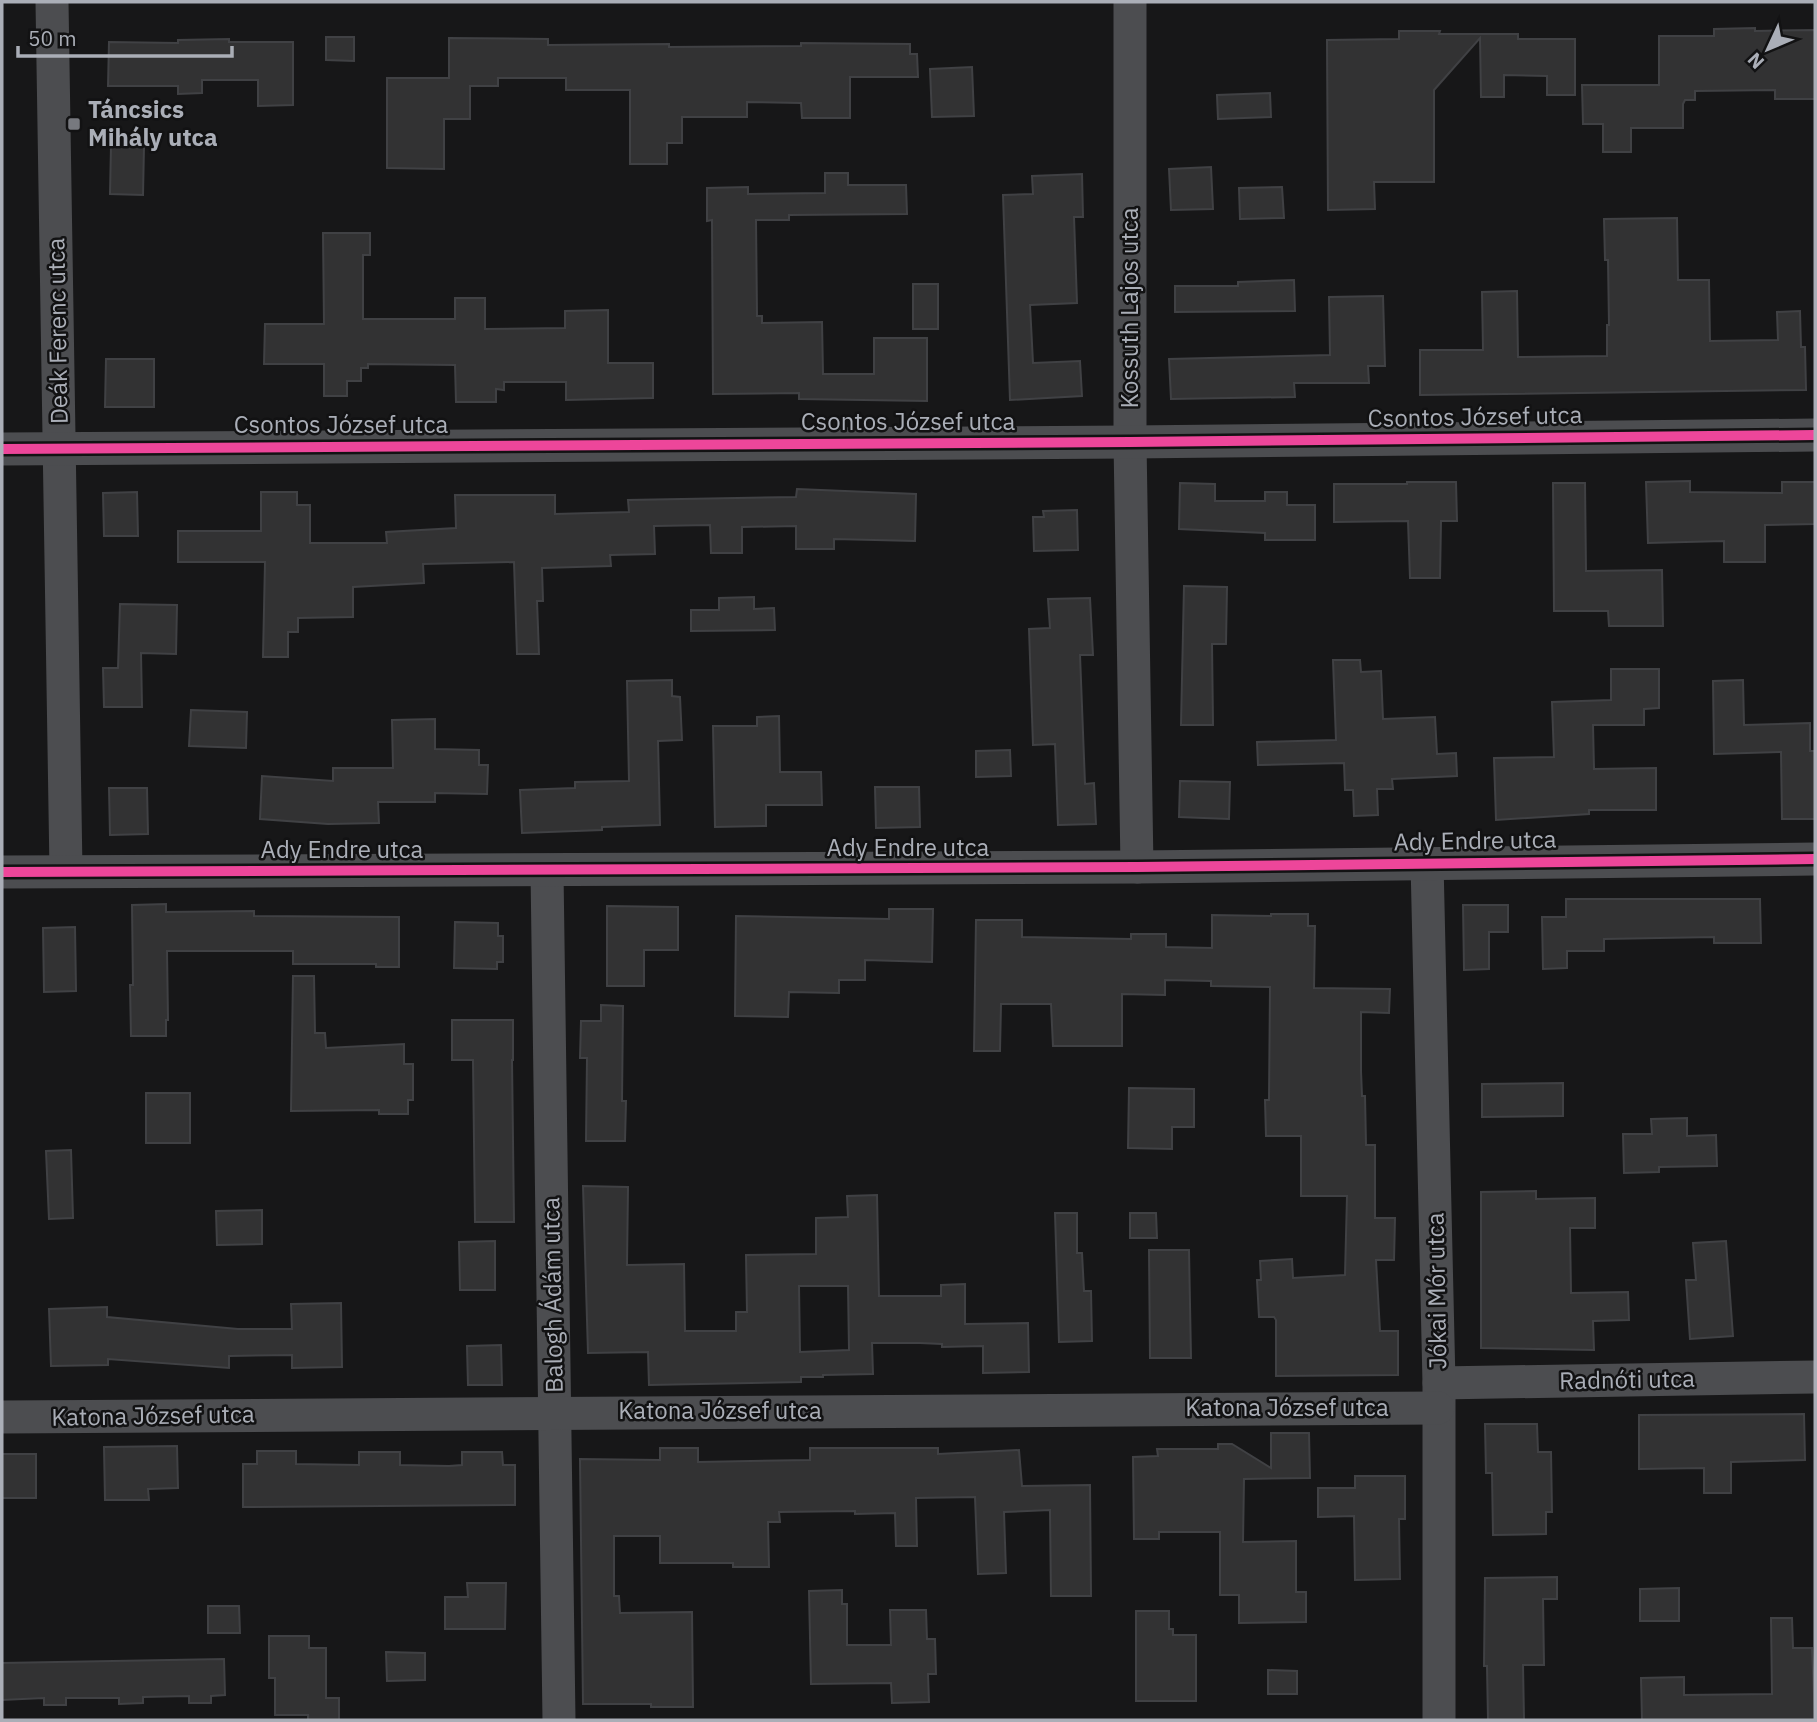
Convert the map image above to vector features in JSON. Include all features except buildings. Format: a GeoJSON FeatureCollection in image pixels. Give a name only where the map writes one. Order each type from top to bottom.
{"type":"FeatureCollection","features":[{"type":"Feature","properties":{"kind":"street","name":"Deák Ferenc utca"},"geometry":{"type":"LineString","coordinates":[[52,2],[66,871]]}},
{"type":"Feature","properties":{"kind":"street","name":"Kossuth Lajos utca"},"geometry":{"type":"LineString","coordinates":[[1130,2],[1130,442],[1137,867]]}},
{"type":"Feature","properties":{"kind":"street","name":"Csontos József utca"},"geometry":{"type":"LineString","coordinates":[[2,449],[1815,435]]}},
{"type":"Feature","properties":{"kind":"street","name":"Ady Endre utca"},"geometry":{"type":"LineString","coordinates":[[2,872],[1137,867],[1815,859]]}},
{"type":"Feature","properties":{"kind":"street","name":"Jókai Mór utca"},"geometry":{"type":"LineString","coordinates":[[1427,862],[1438,1395],[1439,1720]]}},
{"type":"Feature","properties":{"kind":"street","name":"Balogh Ádám utca"},"geometry":{"type":"LineString","coordinates":[[547,871],[559,1720]]}},
{"type":"Feature","properties":{"kind":"street","name":"Radnóti utca"},"geometry":{"type":"LineString","coordinates":[[1438,1395],[1815,1377]]}},
{"type":"Feature","properties":{"kind":"street","name":"Katona József utca"},"geometry":{"type":"LineString","coordinates":[[2,1417],[554,1412],[1438,1395]]}},
{"type":"Feature","properties":{"kind":"cycle path"},"geometry":{"type":"LineString","coordinates":[[2,449],[1815,435]]}},
{"type":"Feature","properties":{"kind":"cycle path"},"geometry":{"type":"LineString","coordinates":[[2,872],[1137,867],[1815,859]]}},
{"type":"Feature","properties":{"kind":"place","name":"Táncsics Mihály utca"},"geometry":{"type":"Point","coordinates":[74,124]}}]}
